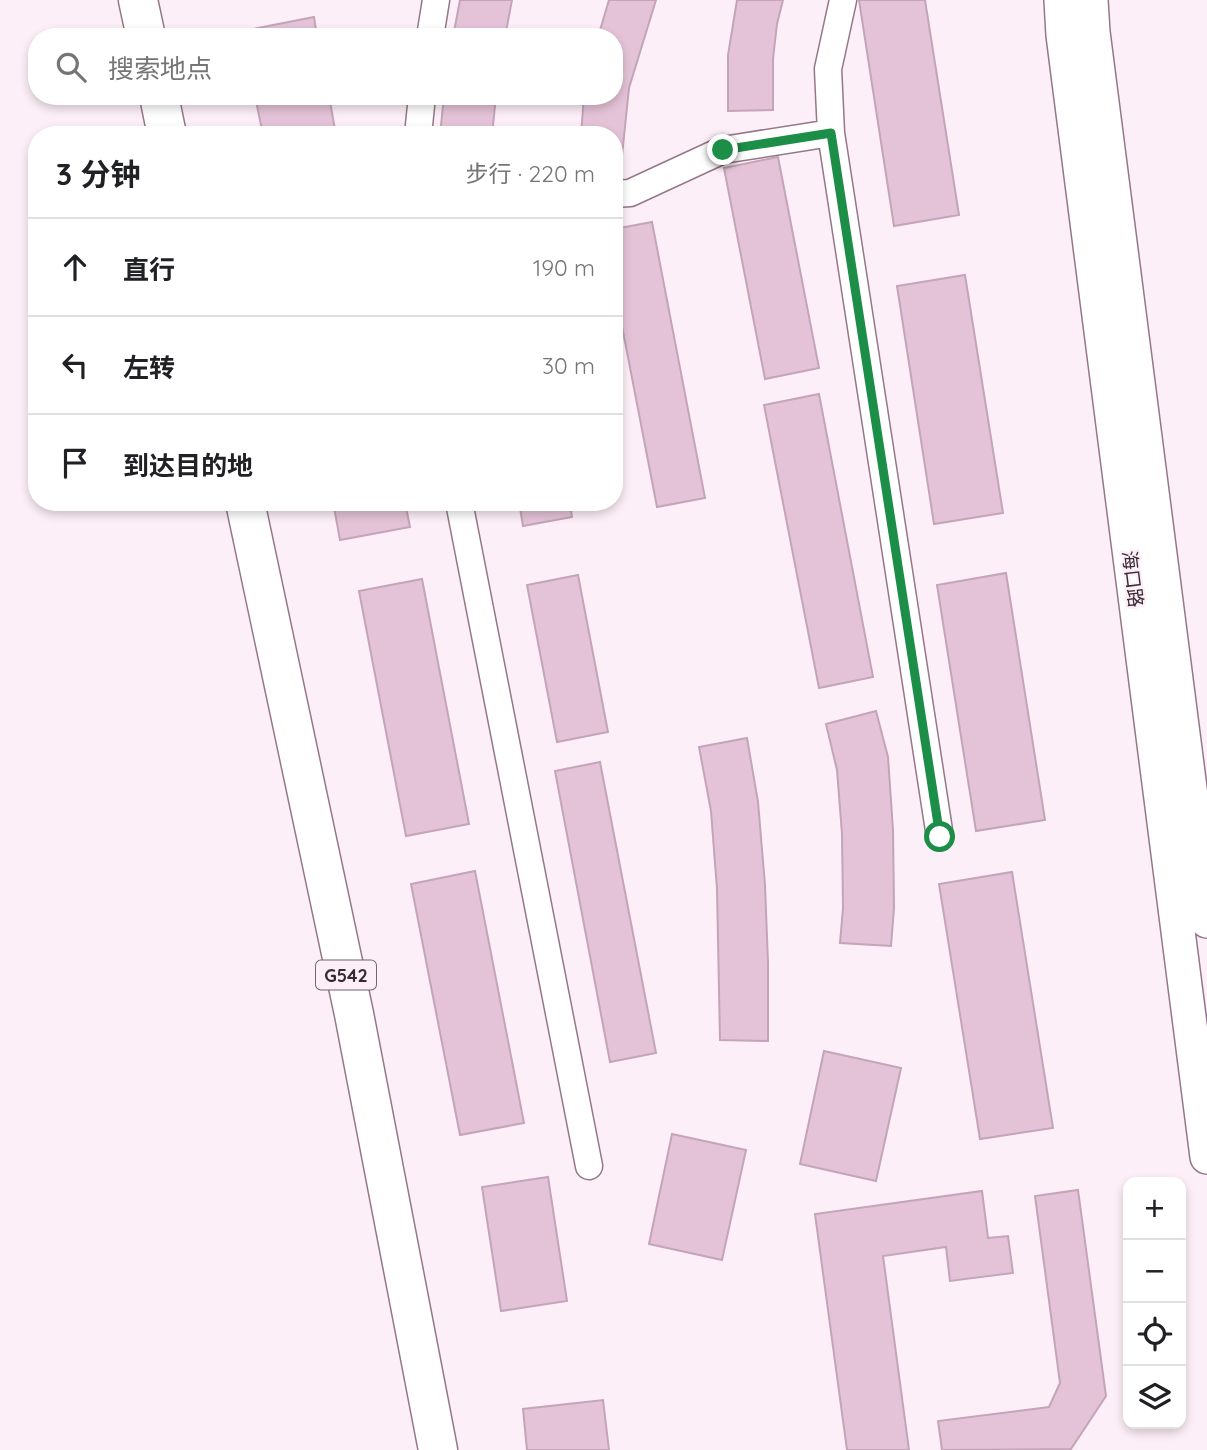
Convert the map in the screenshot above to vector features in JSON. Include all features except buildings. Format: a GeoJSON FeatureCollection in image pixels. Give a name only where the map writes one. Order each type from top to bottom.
{"type":"FeatureCollection","features":[{"type":"Feature","properties":{"kind":"highway"},"geometry":{"type":"LineString","coordinates":[[138,0],[144,28]]}},
{"type":"Feature","properties":{"kind":"highway"},"geometry":{"type":"LineString","coordinates":[[161,105],[165,126]]}},
{"type":"Feature","properties":{"kind":"highway","name":"G542"},"geometry":{"type":"LineString","coordinates":[[247,511],[354,1014],[438,1450]]}},
{"type":"Feature","properties":{"kind":"main road","name":"海口路"},"geometry":{"type":"LineString","coordinates":[[1061,0],[1063,35],[1207,1157]]}},
{"type":"Feature","properties":{"kind":"main road","name":"海口路"},"geometry":{"type":"LineString","coordinates":[[1091,0],[1207,921]]}},
{"type":"Feature","properties":{"kind":"street"},"geometry":{"type":"LineString","coordinates":[[431,28],[436,0]]}},
{"type":"Feature","properties":{"kind":"street"},"geometry":{"type":"LineString","coordinates":[[843,0],[828,69],[831,133],[940,837]]}},
{"type":"Feature","properties":{"kind":"street"},"geometry":{"type":"LineString","coordinates":[[419,126],[421,105]]}},
{"type":"Feature","properties":{"kind":"street"},"geometry":{"type":"LineString","coordinates":[[623,193],[630,193],[723,150],[831,133]]}},
{"type":"Feature","properties":{"kind":"street"},"geometry":{"type":"LineString","coordinates":[[461,511],[589,1166]]}},
{"type":"Feature","properties":{"kind":"route"},"geometry":{"type":"LineString","coordinates":[[723,150],[831,133],[940,837]]}}]}
